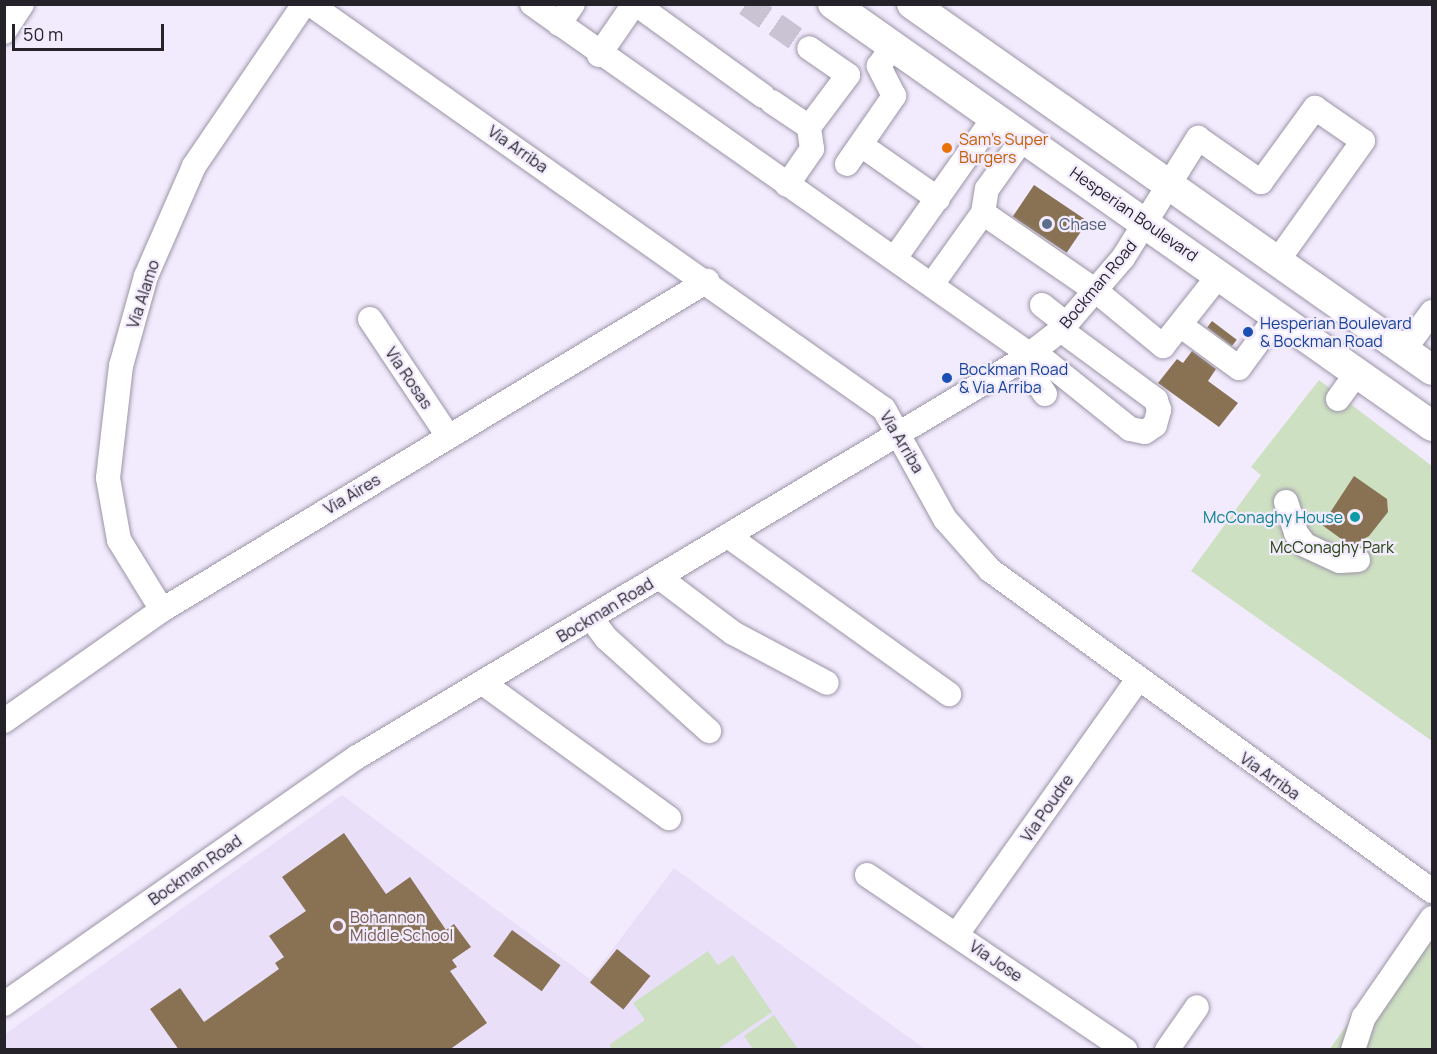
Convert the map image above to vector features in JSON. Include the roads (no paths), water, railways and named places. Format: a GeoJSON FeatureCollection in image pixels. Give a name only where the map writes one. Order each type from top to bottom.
{"type":"FeatureCollection","features":[{"type":"Feature","properties":{"kind":"main road","name":"Hesperian Boulevard"},"geometry":{"type":"LineString","coordinates":[[833,4],[1432,426]]}},
{"type":"Feature","properties":{"kind":"main road"},"geometry":{"type":"LineString","coordinates":[[912,4],[1432,370]]}},
{"type":"Feature","properties":{"kind":"street"},"geometry":{"type":"LineString","coordinates":[[4,32],[22,4]]}},
{"type":"Feature","properties":{"kind":"street","name":"Via Alamo"},"geometry":{"type":"LineString","coordinates":[[162,610],[119,540],[108,478],[121,366],[146,276],[194,166],[304,4]]}},
{"type":"Feature","properties":{"kind":"street","name":"Via Arriba"},"geometry":{"type":"LineString","coordinates":[[310,4],[707,281],[884,409],[945,519],[990,570],[1137,681],[1432,891]]}},
{"type":"Feature","properties":{"kind":"street"},"geometry":{"type":"LineString","coordinates":[[532,4],[599,55],[933,284],[1130,429],[1145,432],[1155,424],[1156,400],[1063,327],[1042,305]]}},
{"type":"Feature","properties":{"kind":"street"},"geometry":{"type":"LineString","coordinates":[[559,24],[573,4]]}},
{"type":"Feature","properties":{"kind":"street"},"geometry":{"type":"LineString","coordinates":[[599,55],[635,4],[809,127]]}},
{"type":"Feature","properties":{"kind":"street"},"geometry":{"type":"LineString","coordinates":[[893,45],[879,66],[894,96],[854,154],[938,199]]}},
{"type":"Feature","properties":{"kind":"street"},"geometry":{"type":"LineString","coordinates":[[787,185],[812,149],[809,127],[848,75],[809,48]]}},
{"type":"Feature","properties":{"kind":"street","name":"Bockman Road"},"geometry":{"type":"LineString","coordinates":[[4,1004],[323,779],[899,435],[1028,355],[1063,327],[1096,291],[1147,224],[1198,138],[1261,182],[1315,108],[1363,141],[1278,260]]}},
{"type":"Feature","properties":{"kind":"street"},"geometry":{"type":"LineString","coordinates":[[895,258],[994,116]]}},
{"type":"Feature","properties":{"kind":"street"},"geometry":{"type":"LineString","coordinates":[[933,284],[983,213],[987,189],[1024,137]]}},
{"type":"Feature","properties":{"kind":"street"},"geometry":{"type":"LineString","coordinates":[[983,213],[1096,291],[1163,346],[1219,275]]}},
{"type":"Feature","properties":{"kind":"street","name":"Via Aires"},"geometry":{"type":"LineString","coordinates":[[4,721],[162,610],[707,281]]}},
{"type":"Feature","properties":{"kind":"street"},"geometry":{"type":"LineString","coordinates":[[1404,350],[1432,315]]}},
{"type":"Feature","properties":{"kind":"street"},"geometry":{"type":"LineString","coordinates":[[1180,325],[1239,368],[1277,316]]}},
{"type":"Feature","properties":{"kind":"street","name":"Via Rosas"},"geometry":{"type":"LineString","coordinates":[[370,320],[448,436]]}},
{"type":"Feature","properties":{"kind":"street"},"geometry":{"type":"LineString","coordinates":[[1028,355],[1045,394]]}},
{"type":"Feature","properties":{"kind":"street"},"geometry":{"type":"LineString","coordinates":[[1338,399],[1357,373]]}},
{"type":"Feature","properties":{"kind":"street"},"geometry":{"type":"LineString","coordinates":[[1286,501],[1305,545],[1340,561],[1358,560]]}},
{"type":"Feature","properties":{"kind":"street"},"geometry":{"type":"LineString","coordinates":[[728,536],[949,694]]}},
{"type":"Feature","properties":{"kind":"street"},"geometry":{"type":"LineString","coordinates":[[659,578],[733,633],[827,683]]}},
{"type":"Feature","properties":{"kind":"street"},"geometry":{"type":"LineString","coordinates":[[591,618],[606,638],[709,732]]}},
{"type":"Feature","properties":{"kind":"street","name":"Via Poudre"},"geometry":{"type":"LineString","coordinates":[[957,934],[1137,681]]}},
{"type":"Feature","properties":{"kind":"street"},"geometry":{"type":"LineString","coordinates":[[483,682],[669,818]]}},
{"type":"Feature","properties":{"kind":"street","name":"Via Jose"},"geometry":{"type":"LineString","coordinates":[[867,875],[1125,1050]]}},
{"type":"Feature","properties":{"kind":"street"},"geometry":{"type":"LineString","coordinates":[[1353,1050],[1364,1017],[1432,918]]}},
{"type":"Feature","properties":{"kind":"street"},"geometry":{"type":"LineString","coordinates":[[1167,1050],[1197,1007]]}},
{"type":"Feature","properties":{"kind":"tunnel"},"geometry":{"type":"LineString","coordinates":[[746,4],[809,48]]}},
{"type":"Feature","properties":{"kind":"place","name":"Sam's Super Burgers"},"geometry":{"type":"Point","coordinates":[947,148]}},
{"type":"Feature","properties":{"kind":"place","name":"Chase"},"geometry":{"type":"Point","coordinates":[1047,224]}},
{"type":"Feature","properties":{"kind":"place","name":"Hesperian Boulevard & Bockman Road"},"geometry":{"type":"Point","coordinates":[1248,332]}},
{"type":"Feature","properties":{"kind":"place","name":"Bockman Road & Via Arriba"},"geometry":{"type":"Point","coordinates":[947,378]}},
{"type":"Feature","properties":{"kind":"place","name":"McConaghy House"},"geometry":{"type":"Point","coordinates":[1355,517]}},
{"type":"Feature","properties":{"kind":"place","name":"Bohannon Middle School"},"geometry":{"type":"Point","coordinates":[338,926]}},
{"type":"Feature","properties":{"kind":"park label","name":"McConaghy Park"},"geometry":{"type":"Point","coordinates":[1332,547]}}]}
